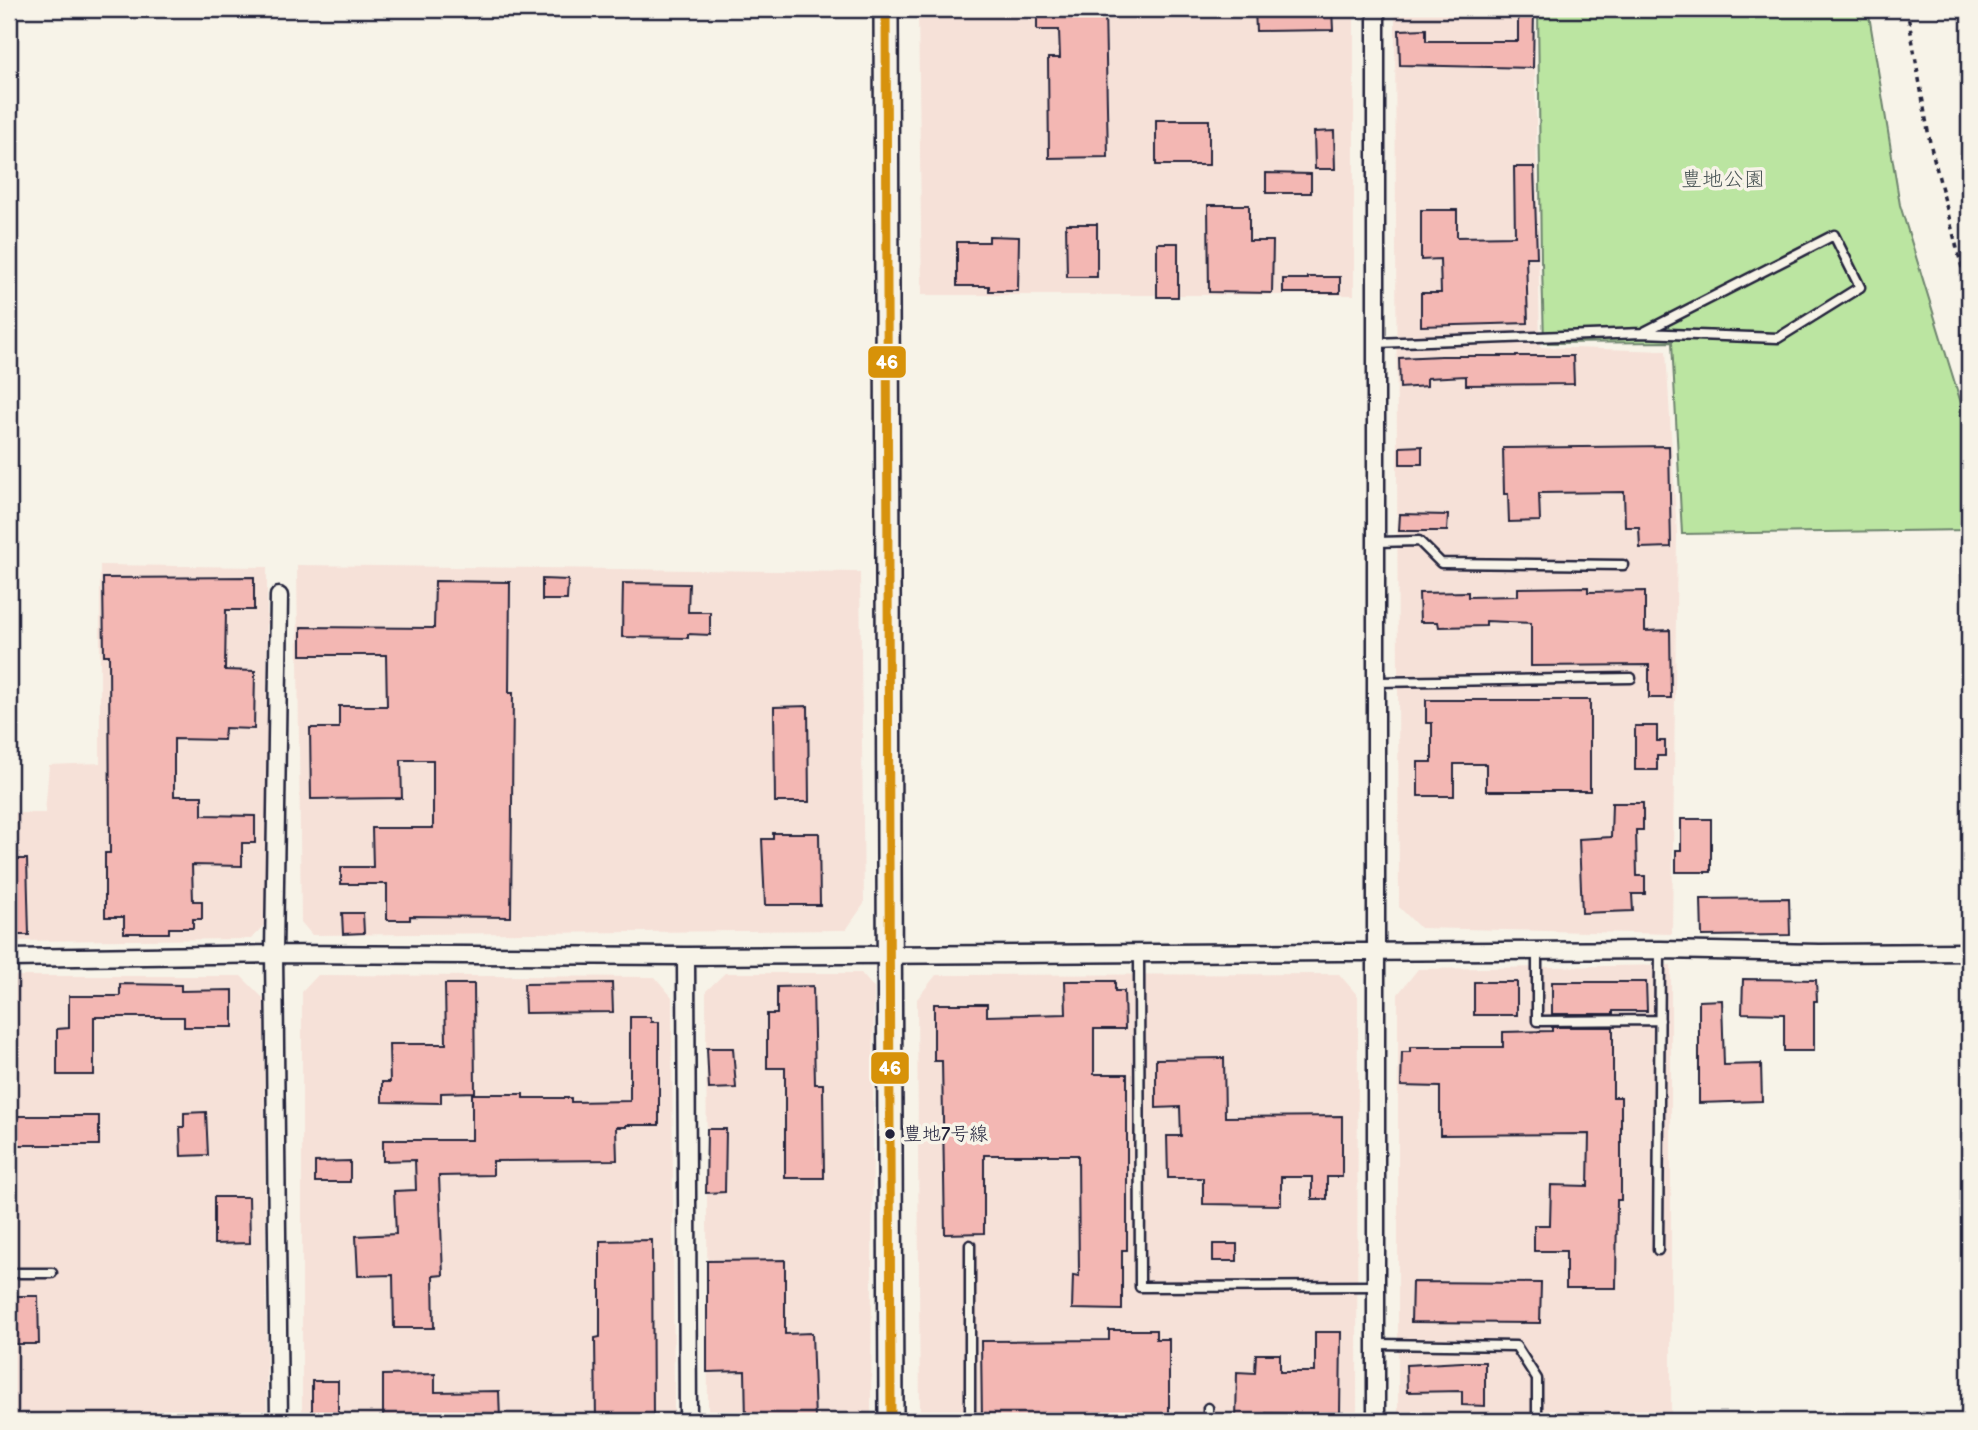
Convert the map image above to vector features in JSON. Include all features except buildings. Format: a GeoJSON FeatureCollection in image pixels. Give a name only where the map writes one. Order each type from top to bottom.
{"type":"FeatureCollection","features":[{"type":"Feature","properties":{"kind":"main road"},"geometry":{"type":"LineString","coordinates":[[886,9],[891,1421]]}},
{"type":"Feature","properties":{"kind":"street"},"geometry":{"type":"LineString","coordinates":[[1376,9],[1377,1421]]}},
{"type":"Feature","properties":{"kind":"street"},"geometry":{"type":"LineString","coordinates":[[279,596],[274,954],[279,1421]]}},
{"type":"Feature","properties":{"kind":"street"},"geometry":{"type":"LineString","coordinates":[[9,958],[274,954],[686,956],[1537,950],[1969,952]]}},
{"type":"Feature","properties":{"kind":"street"},"geometry":{"type":"LineString","coordinates":[[686,956],[688,1421]]}},
{"type":"Feature","properties":{"kind":"lane"},"geometry":{"type":"LineString","coordinates":[[1376,343],[1642,333],[1778,338],[1860,287],[1834,235],[1642,333]]}},
{"type":"Feature","properties":{"kind":"lane"},"geometry":{"type":"LineString","coordinates":[[1376,542],[1419,541],[1441,563],[1622,565]]}},
{"type":"Feature","properties":{"kind":"lane"},"geometry":{"type":"LineString","coordinates":[[1376,682],[1631,678]]}},
{"type":"Feature","properties":{"kind":"lane"},"geometry":{"type":"LineString","coordinates":[[1537,950],[1537,1021],[1660,1020]]}},
{"type":"Feature","properties":{"kind":"lane"},"geometry":{"type":"LineString","coordinates":[[1658,1250],[1660,950]]}},
{"type":"Feature","properties":{"kind":"lane"},"geometry":{"type":"LineString","coordinates":[[1139,953],[1140,1287],[1376,1286]]}},
{"type":"Feature","properties":{"kind":"lane"},"geometry":{"type":"LineString","coordinates":[[970,1245],[970,1421]]}},
{"type":"Feature","properties":{"kind":"lane"},"geometry":{"type":"LineString","coordinates":[[9,1273],[52,1273]]}},
{"type":"Feature","properties":{"kind":"lane"},"geometry":{"type":"LineString","coordinates":[[1376,1343],[1516,1346],[1537,1379],[1537,1421]]}},
{"type":"Feature","properties":{"kind":"lane"},"geometry":{"type":"LineString","coordinates":[[1208,1408],[1208,1421]]}},
{"type":"Feature","properties":{"kind":"path"},"geometry":{"type":"LineString","coordinates":[[1907,9],[1930,143],[1969,295]]}},
{"type":"Feature","properties":{"kind":"shaded area"},"geometry":{"type":"Polygon","coordinates":[[[918,9],[1354,9],[1354,295],[922,295],[918,9]]]}},
{"type":"Feature","properties":{"kind":"shaded area"},"geometry":{"type":"Polygon","coordinates":[[[1395,9],[1534,9],[1540,347],[1666,351],[1677,534],[1672,934],[1420,928],[1399,907],[1395,9]]]}},
{"type":"Feature","properties":{"kind":"shaded area"},"geometry":{"type":"Polygon","coordinates":[[[100,565],[267,567],[267,922],[251,939],[9,941],[9,813],[45,813],[49,765],[100,763],[100,565]]]}},
{"type":"Feature","properties":{"kind":"shaded area"},"geometry":{"type":"Polygon","coordinates":[[[297,565],[860,572],[864,904],[846,930],[312,935],[301,922],[297,565]]]}},
{"type":"Feature","properties":{"kind":"shaded area"},"geometry":{"type":"Polygon","coordinates":[[[1671,965],[1671,1421],[1398,1421],[1398,994],[1418,969],[1671,965]]]}},
{"type":"Feature","properties":{"kind":"shaded area"},"geometry":{"type":"Polygon","coordinates":[[[725,973],[861,973],[874,988],[871,1421],[708,1421],[706,991],[725,973]]]}},
{"type":"Feature","properties":{"kind":"shaded area"},"geometry":{"type":"Polygon","coordinates":[[[1339,974],[1358,996],[1357,1421],[920,1421],[917,999],[936,975],[1339,974]]]}},
{"type":"Feature","properties":{"kind":"shaded area"},"geometry":{"type":"Polygon","coordinates":[[[318,975],[655,977],[672,997],[674,1421],[302,1421],[302,992],[318,975]]]}},
{"type":"Feature","properties":{"kind":"shaded area"},"geometry":{"type":"Polygon","coordinates":[[[9,976],[241,976],[264,999],[267,1421],[9,1421],[9,976]]]}},
{"type":"Feature","properties":{"kind":"green space","name":"豊地公園"},"geometry":{"type":"Polygon","coordinates":[[[1538,9],[1868,9],[1900,205],[1969,429],[1969,530],[1682,534],[1672,342],[1544,343],[1538,9]]]}},
{"type":"Feature","properties":{"kind":"transit line","name":"46"},"geometry":{"type":"LineString","coordinates":[[886,9],[891,1421]]}},
{"type":"Feature","properties":{"kind":"place","name":"豊地7号線"},"geometry":{"type":"Point","coordinates":[890,1134]}}]}
